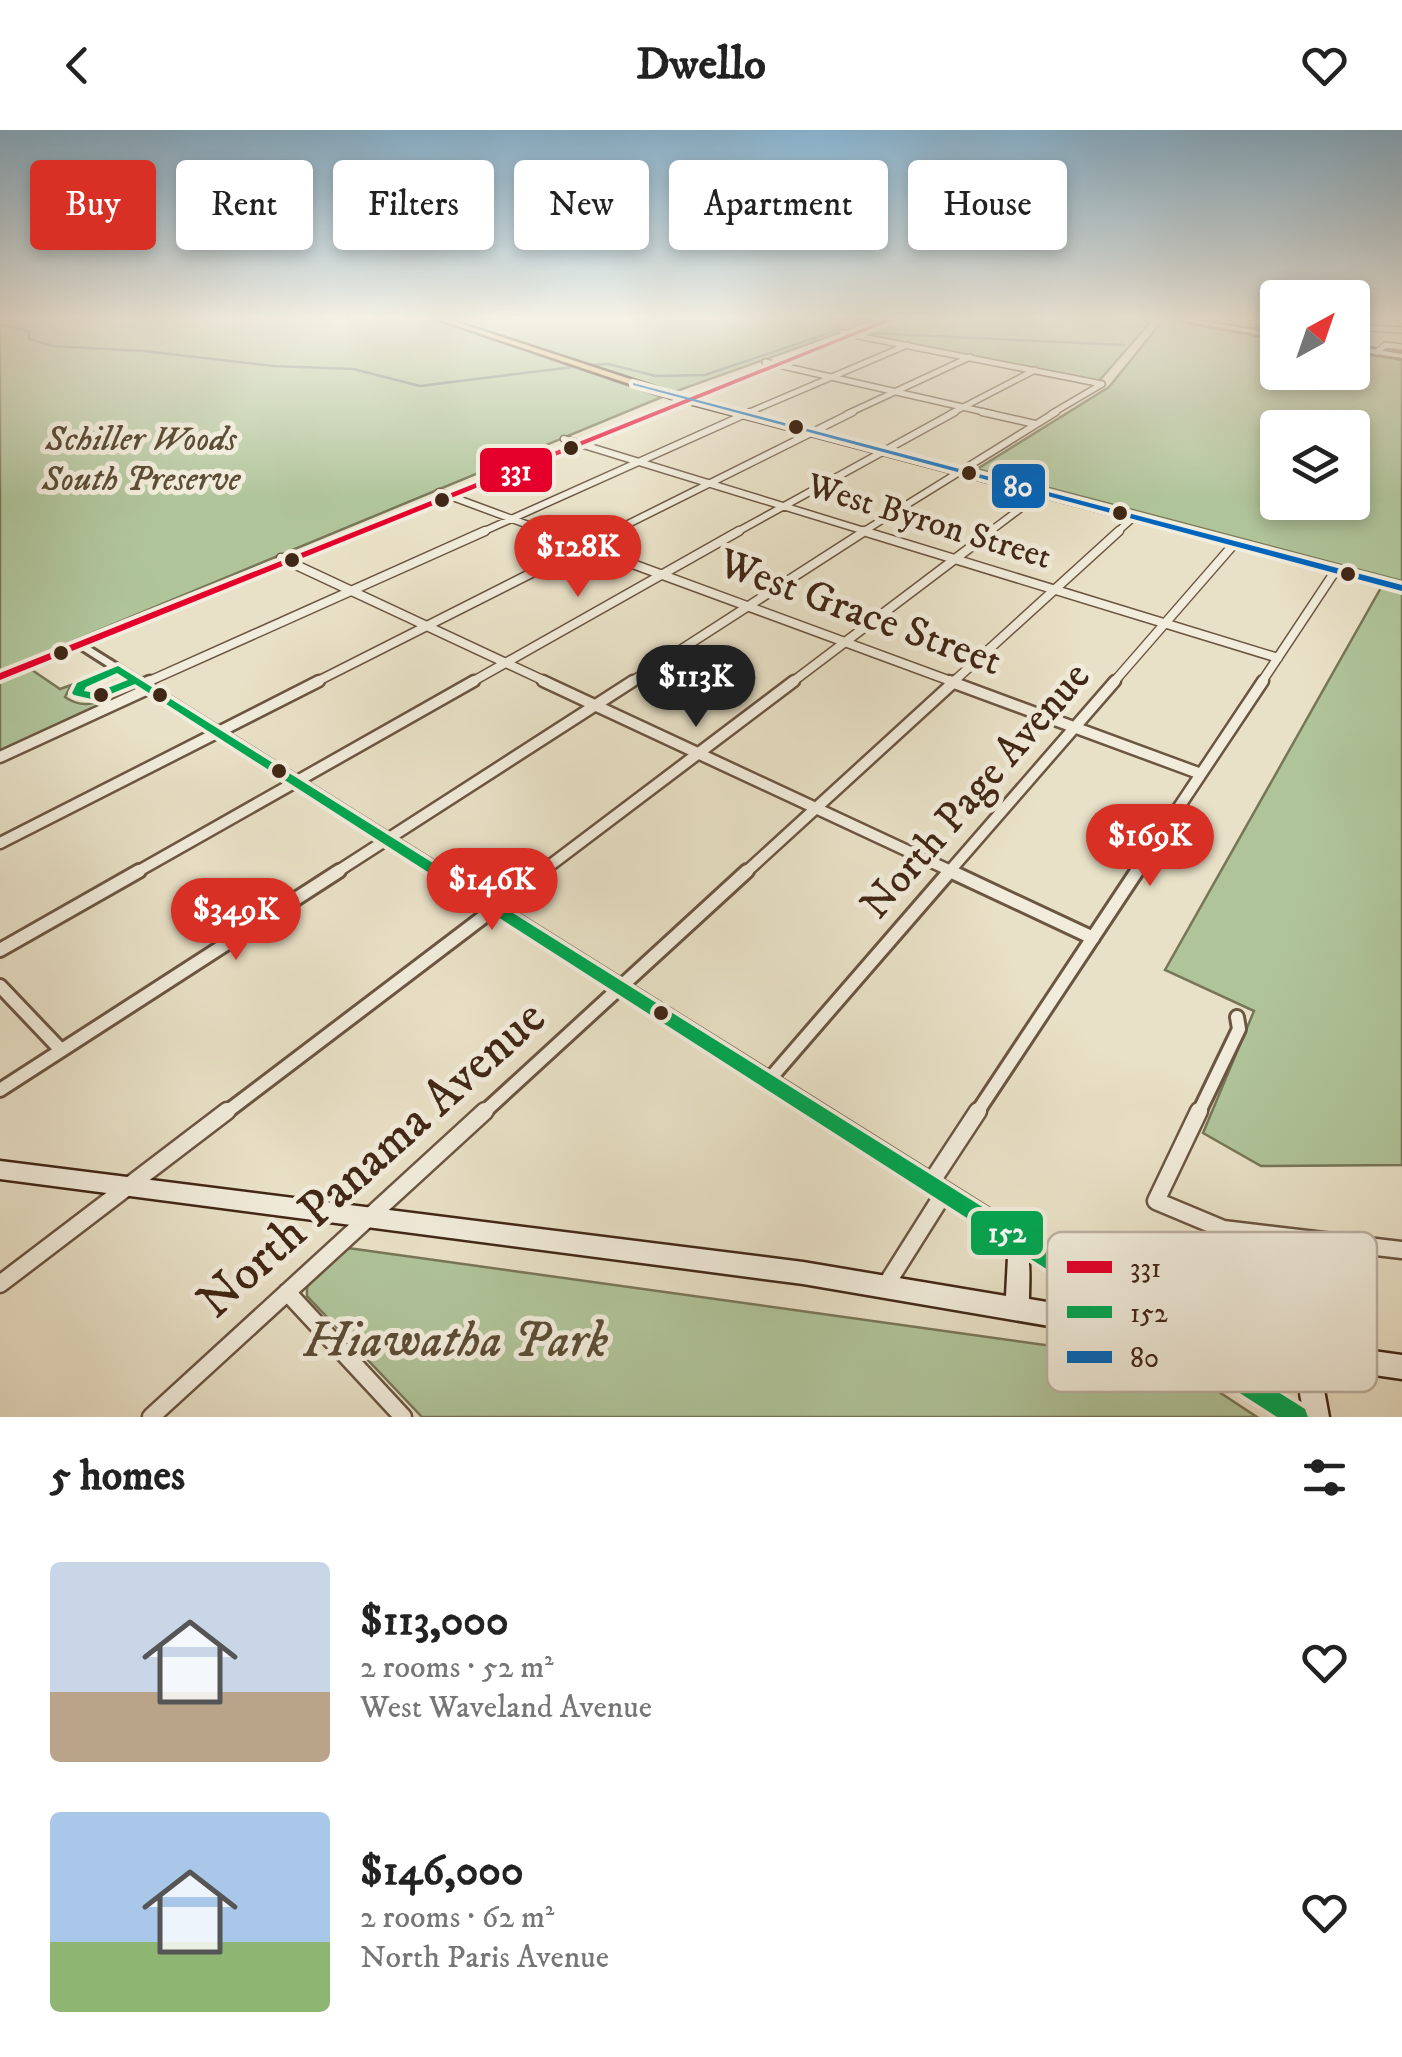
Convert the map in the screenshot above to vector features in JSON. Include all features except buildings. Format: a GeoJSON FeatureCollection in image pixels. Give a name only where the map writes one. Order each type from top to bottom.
{"type":"FeatureCollection","features":[{"type":"Feature","properties":{"kind":"main road"},"geometry":{"type":"LineString","coordinates":[[622,379],[742,415],[1402,588]]}},
{"type":"Feature","properties":{"kind":"main road"},"geometry":{"type":"LineString","coordinates":[[0,676],[577,443],[725,379]]}},
{"type":"Feature","properties":{"kind":"main road"},"geometry":{"type":"LineString","coordinates":[[445,494],[564,438],[733,379]]}},
{"type":"Feature","properties":{"kind":"main road"},"geometry":{"type":"LineString","coordinates":[[0,1170],[886,1285],[1047,1313]]}},
{"type":"Feature","properties":{"kind":"main road"},"geometry":{"type":"LineString","coordinates":[[1003,1230],[1019,1254],[1017,1308]]}},
{"type":"Feature","properties":{"kind":"main road"},"geometry":{"type":"LineString","coordinates":[[1377,1364],[1402,1367]]}},
{"type":"Feature","properties":{"kind":"main road"},"geometry":{"type":"LineString","coordinates":[[1312,1392],[1316,1417]]}},
{"type":"Feature","properties":{"kind":"street"},"geometry":{"type":"LineString","coordinates":[[0,757],[351,591],[827,379]]}},
{"type":"Feature","properties":{"kind":"street"},"geometry":{"type":"LineString","coordinates":[[841,379],[1036,424]]}},
{"type":"Feature","properties":{"kind":"street"},"geometry":{"type":"LineString","coordinates":[[0,842],[583,545],[923,379]]}},
{"type":"Feature","properties":{"kind":"street"},"geometry":{"type":"LineString","coordinates":[[0,950],[879,451],[1017,379]]}},
{"type":"Feature","properties":{"kind":"street"},"geometry":{"type":"LineString","coordinates":[[0,1090],[957,471],[1102,384],[1078,379]]}},
{"type":"Feature","properties":{"kind":"street","name":"West Byron Street"},"geometry":{"type":"LineString","coordinates":[[564,438],[1278,658]]}},
{"type":"Feature","properties":{"kind":"street"},"geometry":{"type":"LineString","coordinates":[[0,1284],[1042,493]]}},
{"type":"Feature","properties":{"kind":"street","name":"West Grace Street"},"geometry":{"type":"LineString","coordinates":[[445,494],[1201,774]]}},
{"type":"Feature","properties":{"kind":"street","name":"North Panama Avenue"},"geometry":{"type":"LineString","coordinates":[[151,1417],[1134,518]]}},
{"type":"Feature","properties":{"kind":"street","name":"North Page Avenue"},"geometry":{"type":"LineString","coordinates":[[768,1082],[1234,544]]}},
{"type":"Feature","properties":{"kind":"street"},"geometry":{"type":"LineString","coordinates":[[285,560],[1093,938]]}},
{"type":"Feature","properties":{"kind":"street"},"geometry":{"type":"LineString","coordinates":[[886,1285],[938,1189],[1093,938],[1336,570]]}},
{"type":"Feature","properties":{"kind":"street"},"geometry":{"type":"LineString","coordinates":[[80,644],[1047,1257]]}},
{"type":"Feature","properties":{"kind":"street"},"geometry":{"type":"LineString","coordinates":[[0,986],[61,1050]]}},
{"type":"Feature","properties":{"kind":"street"},"geometry":{"type":"LineString","coordinates":[[1237,1016],[1239,1029],[1156,1201],[1223,1229],[1240,1232]]}},
{"type":"Feature","properties":{"kind":"street"},"geometry":{"type":"LineString","coordinates":[[1377,1247],[1402,1250]]}},
{"type":"Feature","properties":{"kind":"street"},"geometry":{"type":"LineString","coordinates":[[287,1292],[403,1417]]}},
{"type":"Feature","properties":{"kind":"street"},"geometry":{"type":"LineString","coordinates":[[1259,1392],[1297,1417]]}},
{"type":"Feature","properties":{"kind":"green space","name":"Schiller Woods South Preserve"},"geometry":{"type":"Polygon","coordinates":[[[0,379],[609,379],[662,397],[0,671],[0,379]]]}},
{"type":"Feature","properties":{"kind":"green space"},"geometry":{"type":"Polygon","coordinates":[[[633,379],[710,379],[674,392],[633,379]]]}},
{"type":"Feature","properties":{"kind":"green space"},"geometry":{"type":"Polygon","coordinates":[[[1115,379],[1260,379],[1260,390],[1370,390],[1370,379],[1402,379],[1402,581],[977,469],[1109,387],[1115,379]]]}},
{"type":"Feature","properties":{"kind":"green space"},"geometry":{"type":"Polygon","coordinates":[[[1382,586],[1402,591],[1402,1165],[1261,1166],[1203,1133],[1254,1011],[1165,970],[1382,586]]]}},
{"type":"Feature","properties":{"kind":"green space"},"geometry":{"type":"Polygon","coordinates":[[[32,670],[60,689],[71,685],[65,697],[82,704],[98,702],[130,688],[88,713],[0,753],[0,682],[32,670]]]}},
{"type":"Feature","properties":{"kind":"green space","name":"Hiawatha Park"},"geometry":{"type":"Polygon","coordinates":[[[348,1248],[1047,1345],[1047,1392],[1219,1392],[1257,1417],[422,1417],[307,1296],[307,1286],[348,1248]]]}},
{"type":"Feature","properties":{"kind":"waterway"},"geometry":{"type":"LineString","coordinates":[[393,379],[420,386],[476,379]]}},
{"type":"Feature","properties":{"kind":"transit line","name":"331"},"geometry":{"type":"LineString","coordinates":[[0,677],[742,379]]}},
{"type":"Feature","properties":{"kind":"transit line","name":"80"},"geometry":{"type":"LineString","coordinates":[[635,384],[1402,588]]}},
{"type":"Feature","properties":{"kind":"transit line","name":"152"},"geometry":{"type":"LineString","coordinates":[[118,669],[136,680],[96,697],[78,693],[81,685],[118,669]]}},
{"type":"Feature","properties":{"kind":"transit line","name":"152"},"geometry":{"type":"LineString","coordinates":[[136,680],[1047,1258]]}},
{"type":"Feature","properties":{"kind":"transit line","name":"152"},"geometry":{"type":"LineString","coordinates":[[1258,1392],[1297,1417]]}}]}
